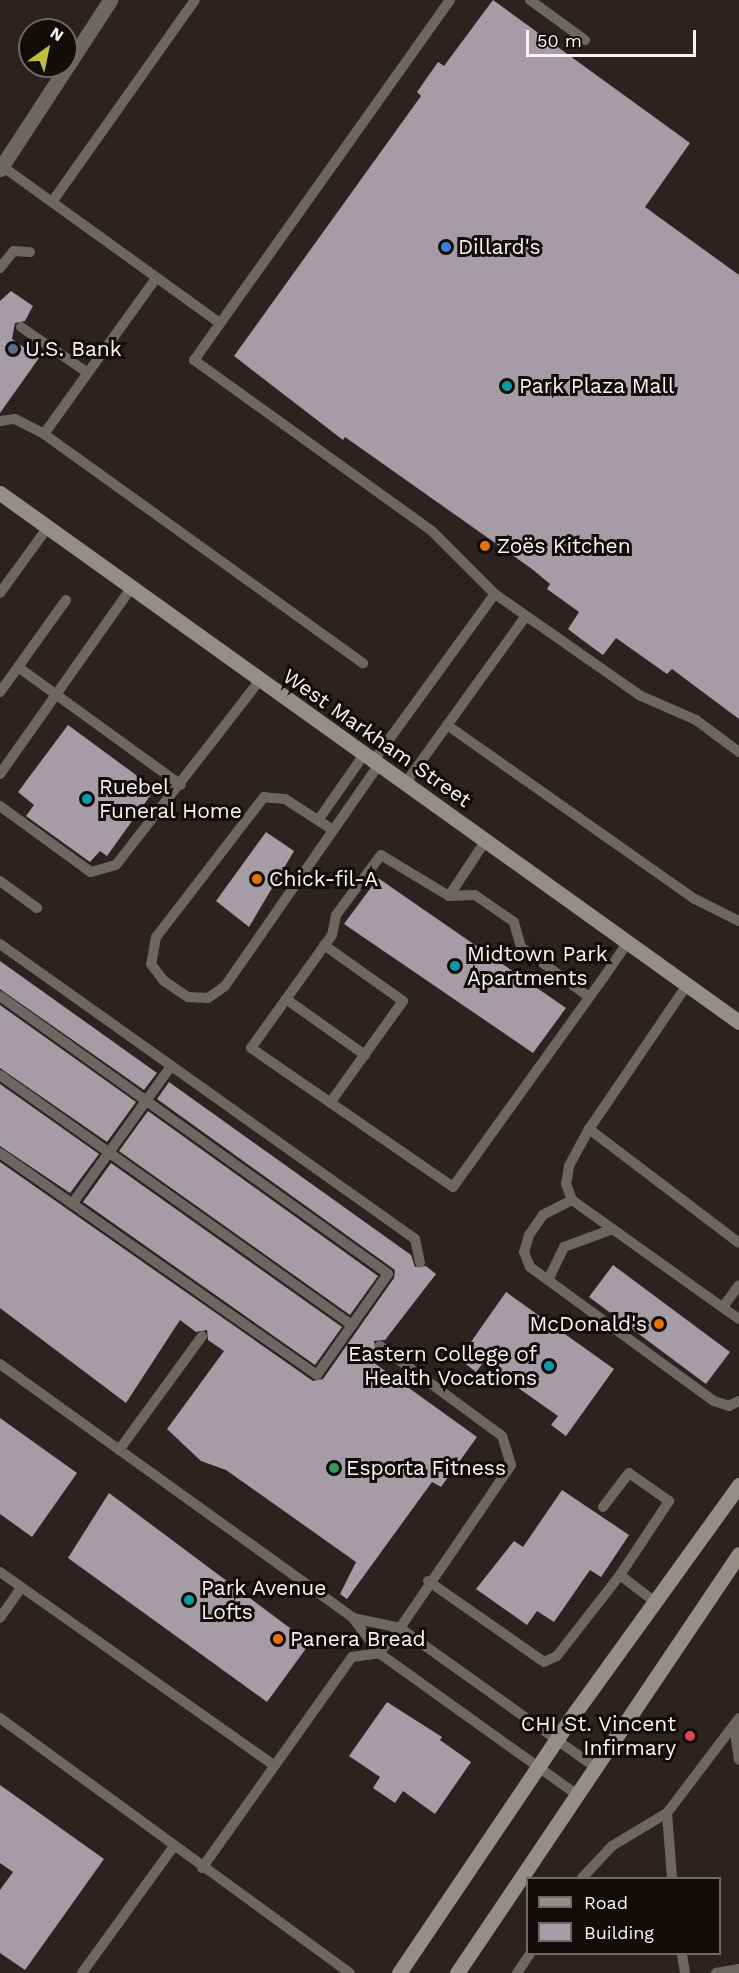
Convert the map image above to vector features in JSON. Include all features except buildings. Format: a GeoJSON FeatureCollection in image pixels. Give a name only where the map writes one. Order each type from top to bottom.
{"type":"FeatureCollection","features":[{"type":"Feature","properties":{"kind":"main road","name":"West Markham Street"},"geometry":{"type":"LineString","coordinates":[[0,493],[371,762],[486,840],[628,942],[736,1022]]}},
{"type":"Feature","properties":{"kind":"main road"},"geometry":{"type":"LineString","coordinates":[[399,1973],[556,1739],[739,1485]]}},
{"type":"Feature","properties":{"kind":"main road"},"geometry":{"type":"LineString","coordinates":[[457,1973],[739,1554]]}},
{"type":"Feature","properties":{"kind":"street"},"geometry":{"type":"LineString","coordinates":[[1,168],[110,0]]}},
{"type":"Feature","properties":{"kind":"lane"},"geometry":{"type":"LineString","coordinates":[[52,202],[195,0]]}},
{"type":"Feature","properties":{"kind":"lane"},"geometry":{"type":"LineString","coordinates":[[450,0],[194,360],[432,531],[495,594],[639,695],[696,720],[739,752]]}},
{"type":"Feature","properties":{"kind":"lane"},"geometry":{"type":"LineString","coordinates":[[530,0],[585,40]]}},
{"type":"Feature","properties":{"kind":"lane"},"geometry":{"type":"LineString","coordinates":[[1,168],[220,323]]}},
{"type":"Feature","properties":{"kind":"lane"},"geometry":{"type":"LineString","coordinates":[[0,268],[14,252],[30,252]]}},
{"type":"Feature","properties":{"kind":"lane"},"geometry":{"type":"LineString","coordinates":[[44,434],[156,278]]}},
{"type":"Feature","properties":{"kind":"lane"},"geometry":{"type":"LineString","coordinates":[[21,327],[88,373]]}},
{"type":"Feature","properties":{"kind":"lane"},"geometry":{"type":"LineString","coordinates":[[0,421],[15,419],[44,434],[363,663]]}},
{"type":"Feature","properties":{"kind":"lane"},"geometry":{"type":"LineString","coordinates":[[0,593],[48,527]]}},
{"type":"Feature","properties":{"kind":"lane"},"geometry":{"type":"LineString","coordinates":[[0,774],[59,696],[132,587]]}},
{"type":"Feature","properties":{"kind":"lane"},"geometry":{"type":"LineString","coordinates":[[319,819],[371,762],[495,594]]}},
{"type":"Feature","properties":{"kind":"lane"},"geometry":{"type":"LineString","coordinates":[[0,692],[66,600]]}},
{"type":"Feature","properties":{"kind":"lane"},"geometry":{"type":"LineString","coordinates":[[404,785],[526,616]]}},
{"type":"Feature","properties":{"kind":"lane"},"geometry":{"type":"LineString","coordinates":[[18,667],[180,785]]}},
{"type":"Feature","properties":{"kind":"lane"},"geometry":{"type":"LineString","coordinates":[[0,806],[91,872],[105,871],[116,865],[165,798],[180,785],[259,681]]}},
{"type":"Feature","properties":{"kind":"lane"},"geometry":{"type":"LineString","coordinates":[[447,725],[695,899],[739,921]]}},
{"type":"Feature","properties":{"kind":"lane"},"geometry":{"type":"LineString","coordinates":[[333,830],[319,819],[273,796],[255,805],[156,937],[151,964],[164,981],[188,997],[208,998],[225,986],[327,844],[371,762]]}},
{"type":"Feature","properties":{"kind":"lane"},"geometry":{"type":"LineString","coordinates":[[449,896],[486,840]]}},
{"type":"Feature","properties":{"kind":"lane"},"geometry":{"type":"LineString","coordinates":[[589,997],[521,947],[514,922],[475,895],[449,896],[381,855],[336,915],[324,945],[251,1048],[453,1187],[589,997],[628,942]]}},
{"type":"Feature","properties":{"kind":"lane"},"geometry":{"type":"LineString","coordinates":[[0,880],[37,908]]}},
{"type":"Feature","properties":{"kind":"lane"},"geometry":{"type":"LineString","coordinates":[[0,944],[415,1239],[420,1262]]}},
{"type":"Feature","properties":{"kind":"lane"},"geometry":{"type":"LineString","coordinates":[[324,945],[403,1001],[330,1103]]}},
{"type":"Feature","properties":{"kind":"lane"},"geometry":{"type":"LineString","coordinates":[[687,985],[589,1129],[566,1175],[572,1200],[739,1318]]}},
{"type":"Feature","properties":{"kind":"lane"},"geometry":{"type":"LineString","coordinates":[[0,996],[388,1275],[317,1375],[0,1153]]}},
{"type":"Feature","properties":{"kind":"lane"},"geometry":{"type":"LineString","coordinates":[[286,999],[365,1055]]}},
{"type":"Feature","properties":{"kind":"lane"},"geometry":{"type":"LineString","coordinates":[[72,1204],[171,1066]]}},
{"type":"Feature","properties":{"kind":"lane"},"geometry":{"type":"LineString","coordinates":[[0,1075],[352,1325]]}},
{"type":"Feature","properties":{"kind":"lane"},"geometry":{"type":"LineString","coordinates":[[589,1129],[739,1243]]}},
{"type":"Feature","properties":{"kind":"lane"},"geometry":{"type":"LineString","coordinates":[[572,1200],[549,1210],[529,1235],[524,1252],[530,1267],[714,1401],[729,1406],[739,1401]]}},
{"type":"Feature","properties":{"kind":"lane"},"geometry":{"type":"LineString","coordinates":[[548,1280],[564,1247],[613,1229]]}},
{"type":"Feature","properties":{"kind":"lane"},"geometry":{"type":"LineString","coordinates":[[723,1307],[739,1285]]}},
{"type":"Feature","properties":{"kind":"lane"},"geometry":{"type":"LineString","coordinates":[[119,1450],[202,1336]]}},
{"type":"Feature","properties":{"kind":"lane"},"geometry":{"type":"LineString","coordinates":[[202,1868],[352,1658],[379,1653],[400,1628],[428,1581],[512,1465],[508,1447],[502,1436],[380,1347]]}},
{"type":"Feature","properties":{"kind":"lane"},"geometry":{"type":"LineString","coordinates":[[0,1364],[353,1618],[379,1653],[577,1795]]}},
{"type":"Feature","properties":{"kind":"lane"},"geometry":{"type":"LineString","coordinates":[[428,1581],[544,1662],[557,1656],[620,1575],[669,1502],[629,1473],[603,1507]]}},
{"type":"Feature","properties":{"kind":"lane"},"geometry":{"type":"LineString","coordinates":[[0,1572],[274,1765]]}},
{"type":"Feature","properties":{"kind":"lane"},"geometry":{"type":"LineString","coordinates":[[620,1575],[655,1602]]}},
{"type":"Feature","properties":{"kind":"lane"},"geometry":{"type":"LineString","coordinates":[[0,1618],[21,1588]]}},
{"type":"Feature","properties":{"kind":"lane"},"geometry":{"type":"LineString","coordinates":[[353,1618],[400,1628],[595,1767]]}},
{"type":"Feature","properties":{"kind":"lane"},"geometry":{"type":"LineString","coordinates":[[0,1718],[202,1868],[351,1973]]}},
{"type":"Feature","properties":{"kind":"lane"},"geometry":{"type":"LineString","coordinates":[[736,1722],[739,1760]]}},
{"type":"Feature","properties":{"kind":"lane"},"geometry":{"type":"LineString","coordinates":[[583,1877],[612,1846],[667,1813],[736,1722]]}},
{"type":"Feature","properties":{"kind":"lane"},"geometry":{"type":"LineString","coordinates":[[667,1813],[672,1877]]}},
{"type":"Feature","properties":{"kind":"lane"},"geometry":{"type":"LineString","coordinates":[[82,1973],[174,1846]]}},
{"type":"Feature","properties":{"kind":"lane"},"geometry":{"type":"LineString","coordinates":[[517,1973],[529,1955]]}},
{"type":"Feature","properties":{"kind":"lane"},"geometry":{"type":"LineString","coordinates":[[682,1955],[685,1973]]}},
{"type":"Feature","properties":{"kind":"lane"},"geometry":{"type":"LineString","coordinates":[[716,1973],[739,1969]]}},
{"type":"Feature","properties":{"kind":"place","name":"Dillard's"},"geometry":{"type":"Point","coordinates":[446,247]}},
{"type":"Feature","properties":{"kind":"place","name":"U.S. Bank"},"geometry":{"type":"Point","coordinates":[13,349]}},
{"type":"Feature","properties":{"kind":"place","name":"Park Plaza Mall"},"geometry":{"type":"Point","coordinates":[507,386]}},
{"type":"Feature","properties":{"kind":"place","name":"Zoës Kitchen"},"geometry":{"type":"Point","coordinates":[485,546]}},
{"type":"Feature","properties":{"kind":"place","name":"Ruebel Funeral Home"},"geometry":{"type":"Point","coordinates":[87,799]}},
{"type":"Feature","properties":{"kind":"place","name":"Chick-fil-A"},"geometry":{"type":"Point","coordinates":[257,879]}},
{"type":"Feature","properties":{"kind":"place","name":"Midtown Park Apartments"},"geometry":{"type":"Point","coordinates":[455,966]}},
{"type":"Feature","properties":{"kind":"place","name":"McDonald's"},"geometry":{"type":"Point","coordinates":[659,1324]}},
{"type":"Feature","properties":{"kind":"place","name":"Eastern College of Health Vocations"},"geometry":{"type":"Point","coordinates":[549,1366]}},
{"type":"Feature","properties":{"kind":"place","name":"Esporta Fitness"},"geometry":{"type":"Point","coordinates":[334,1468]}},
{"type":"Feature","properties":{"kind":"place","name":"Park Avenue Lofts"},"geometry":{"type":"Point","coordinates":[189,1600]}},
{"type":"Feature","properties":{"kind":"place","name":"Panera Bread"},"geometry":{"type":"Point","coordinates":[278,1639]}},
{"type":"Feature","properties":{"kind":"place","name":"CHI St. Vincent Infirmary"},"geometry":{"type":"Point","coordinates":[690,1736]}}]}
